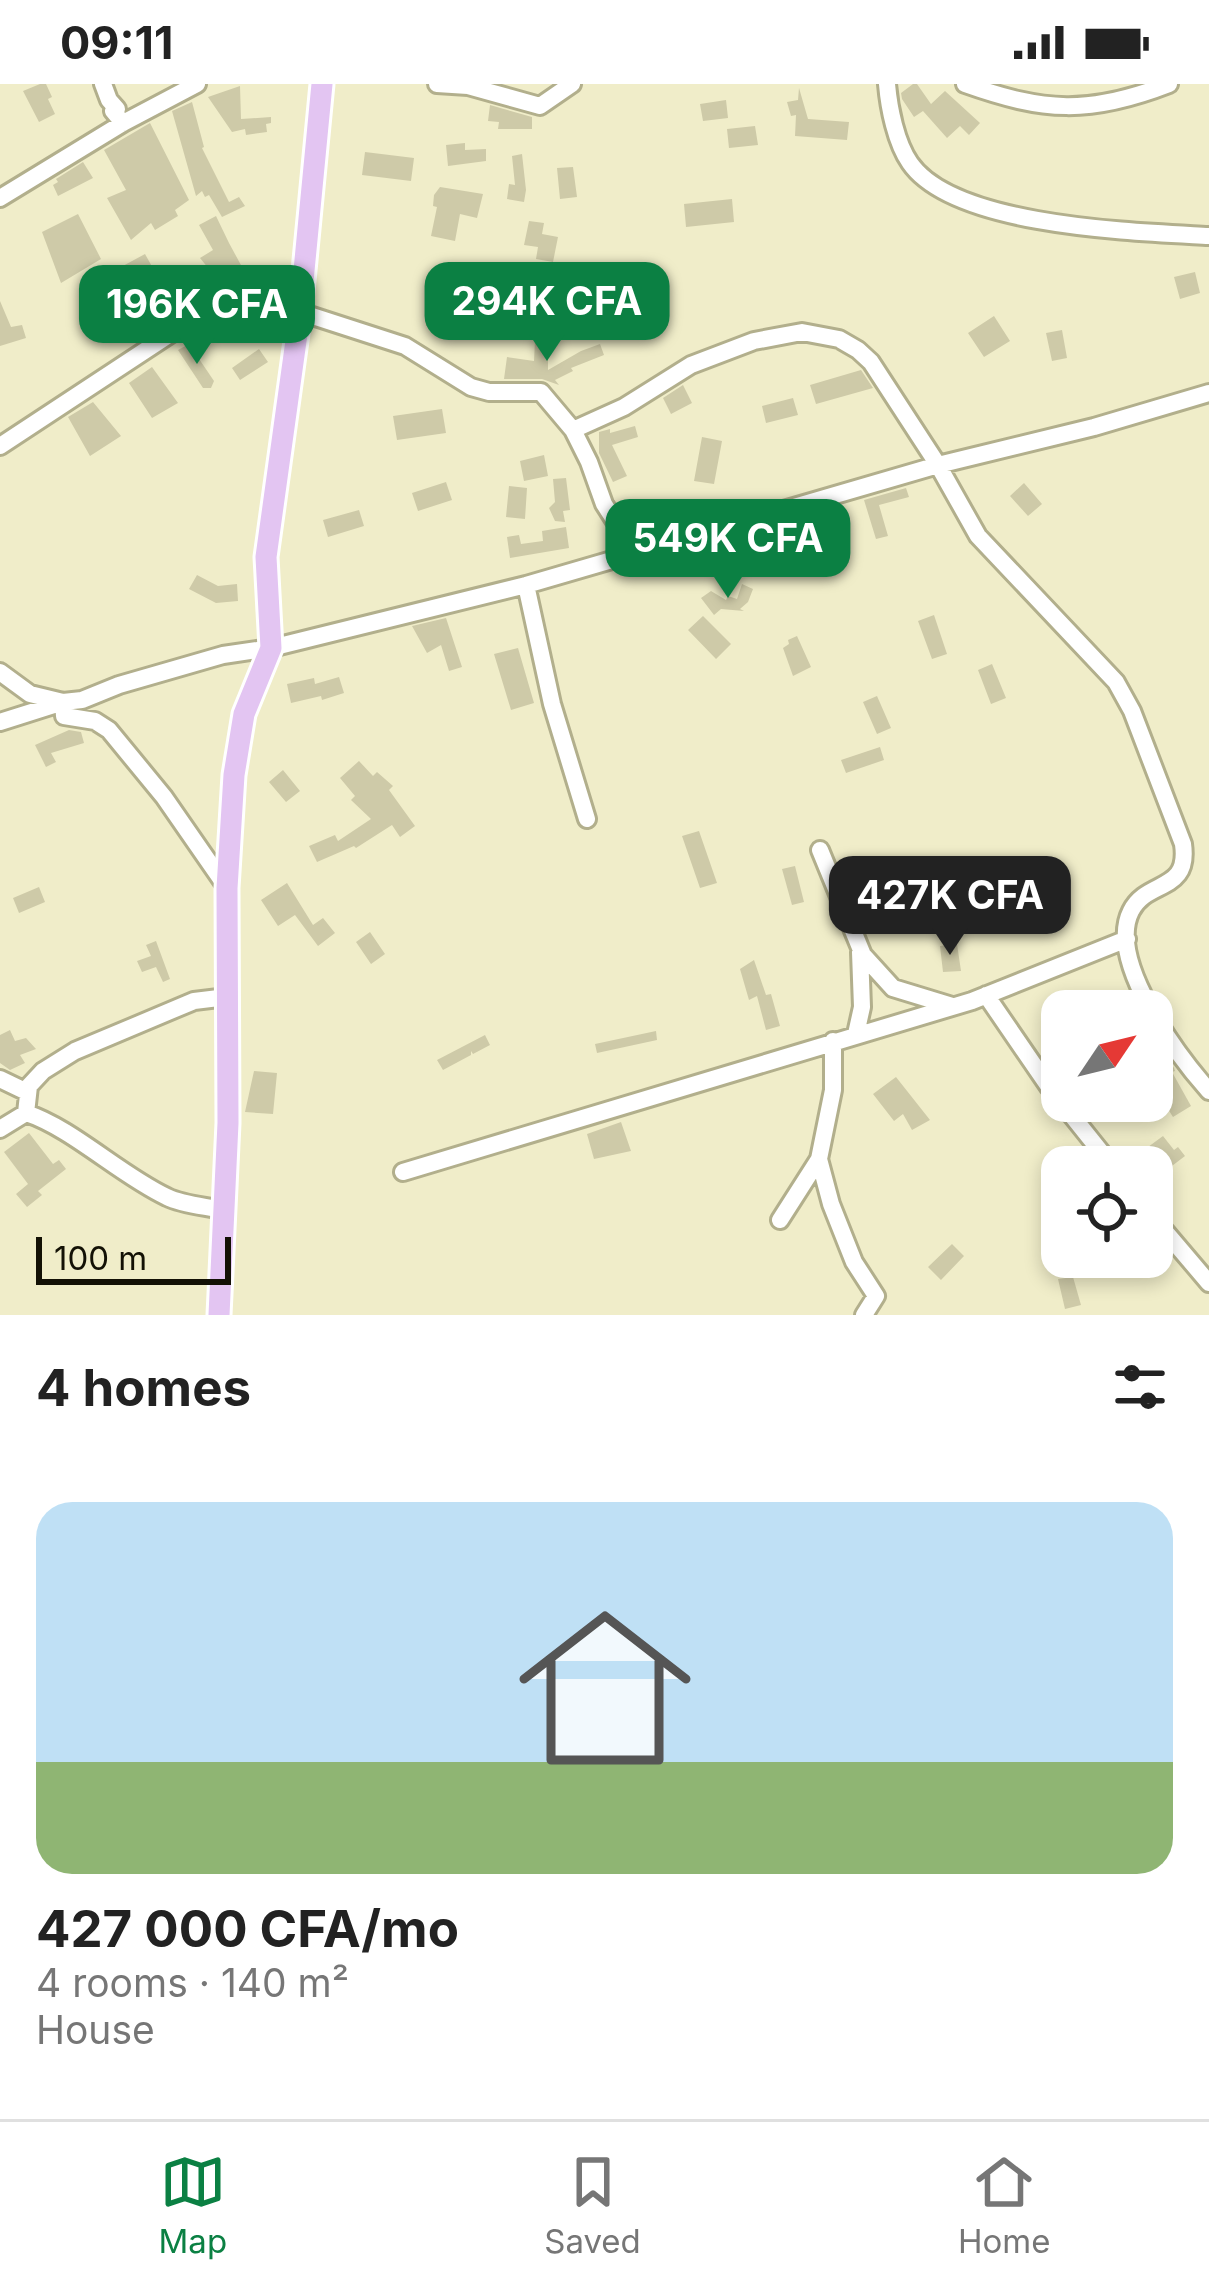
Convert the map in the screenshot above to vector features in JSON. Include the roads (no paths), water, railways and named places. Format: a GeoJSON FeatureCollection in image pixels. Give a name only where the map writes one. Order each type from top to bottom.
{"type":"FeatureCollection","features":[{"type":"Feature","properties":{"kind":"main road"},"geometry":{"type":"LineString","coordinates":[[219,1315],[228,1123],[227,887],[234,775],[244,714],[271,648],[266,557],[301,306],[322,84]]}},
{"type":"Feature","properties":{"kind":"street"},"geometry":{"type":"LineString","coordinates":[[103,84],[117,109],[112,111],[123,123]]}},
{"type":"Feature","properties":{"kind":"street"},"geometry":{"type":"LineString","coordinates":[[0,199],[123,123],[197,84]]}},
{"type":"Feature","properties":{"kind":"street"},"geometry":{"type":"LineString","coordinates":[[437,84],[485,90],[540,106],[572,84]]}},
{"type":"Feature","properties":{"kind":"street"},"geometry":{"type":"LineString","coordinates":[[886,84],[911,165],[934,186],[998,212],[1036,221],[1209,236]]}},
{"type":"Feature","properties":{"kind":"street"},"geometry":{"type":"LineString","coordinates":[[964,84],[1033,104],[1075,108],[1109,104],[1169,84]]}},
{"type":"Feature","properties":{"kind":"street"},"geometry":{"type":"LineString","coordinates":[[0,446],[231,294],[263,289],[405,346],[472,387],[489,392],[541,392],[573,430],[604,504],[636,554]]}},
{"type":"Feature","properties":{"kind":"street"},"geometry":{"type":"LineString","coordinates":[[573,430],[607,417],[702,360],[754,341],[802,332],[822,334],[858,350],[872,362],[978,536],[1102,666],[1132,712],[1185,856],[1178,875],[1132,909],[1126,928],[1128,954],[1158,1024],[1209,1091]]}},
{"type":"Feature","properties":{"kind":"street"},"geometry":{"type":"LineString","coordinates":[[0,722],[223,655],[271,648],[526,585],[938,465],[1209,393]]}},
{"type":"Feature","properties":{"kind":"street"},"geometry":{"type":"LineString","coordinates":[[526,585],[552,704],[587,819]]}},
{"type":"Feature","properties":{"kind":"street"},"geometry":{"type":"LineString","coordinates":[[0,672],[30,694],[63,702]]}},
{"type":"Feature","properties":{"kind":"street"},"geometry":{"type":"LineString","coordinates":[[63,702],[64,716],[95,721],[109,730],[164,797],[227,887]]}},
{"type":"Feature","properties":{"kind":"street"},"geometry":{"type":"LineString","coordinates":[[820,850],[863,955],[892,988],[953,1006]]}},
{"type":"Feature","properties":{"kind":"street"},"geometry":{"type":"LineString","coordinates":[[403,1172],[953,1006],[1127,939]]}},
{"type":"Feature","properties":{"kind":"street"},"geometry":{"type":"LineString","coordinates":[[856,1034],[862,1006],[860,947]]}},
{"type":"Feature","properties":{"kind":"street"},"geometry":{"type":"LineString","coordinates":[[986,995],[1096,1146]]}},
{"type":"Feature","properties":{"kind":"street"},"geometry":{"type":"LineString","coordinates":[[26,1113],[27,1092],[43,1070],[75,1051],[194,1001],[227,998]]}},
{"type":"Feature","properties":{"kind":"street"},"geometry":{"type":"LineString","coordinates":[[780,1220],[819,1159],[833,1090],[833,1041]]}},
{"type":"Feature","properties":{"kind":"street"},"geometry":{"type":"LineString","coordinates":[[0,1079],[27,1092]]}},
{"type":"Feature","properties":{"kind":"street"},"geometry":{"type":"LineString","coordinates":[[26,1113],[44,1119],[171,1200],[223,1210]]}},
{"type":"Feature","properties":{"kind":"street"},"geometry":{"type":"LineString","coordinates":[[0,1129],[26,1113]]}},
{"type":"Feature","properties":{"kind":"street"},"geometry":{"type":"LineString","coordinates":[[819,1159],[854,1262],[876,1296],[864,1315]]}},
{"type":"Feature","properties":{"kind":"street"},"geometry":{"type":"LineString","coordinates":[[1173,1240],[1209,1282]]}}]}
